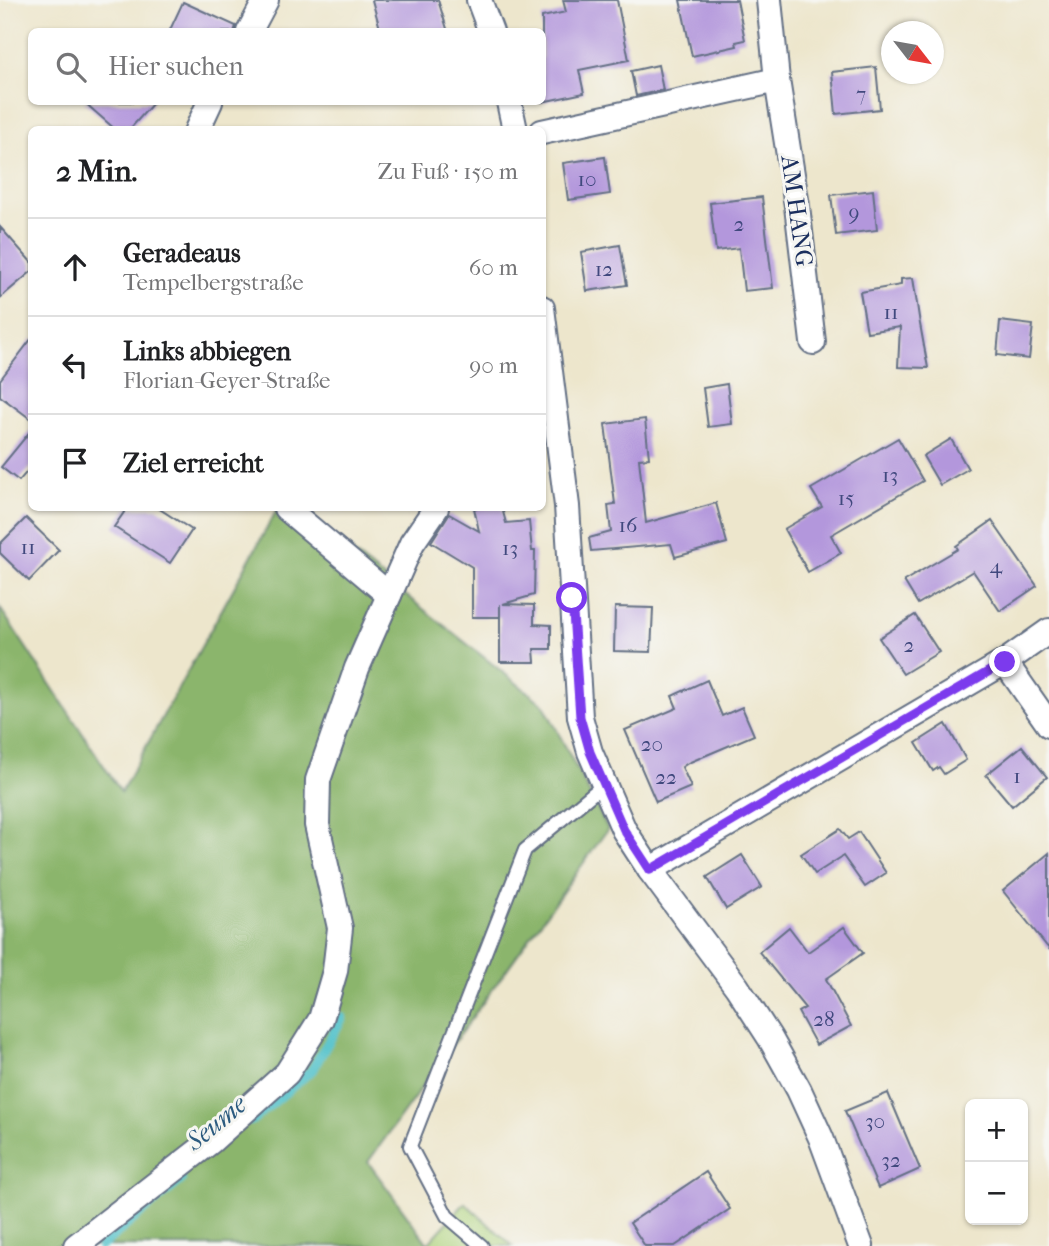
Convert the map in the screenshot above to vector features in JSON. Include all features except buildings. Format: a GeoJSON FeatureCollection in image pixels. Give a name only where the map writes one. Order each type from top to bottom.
{"type":"FeatureCollection","features":[{"type":"Feature","properties":{"kind":"street"},"geometry":{"type":"LineString","coordinates":[[251,28],[266,0]]}},
{"type":"Feature","properties":{"kind":"street"},"geometry":{"type":"LineString","coordinates":[[479,0],[490,28]]}},
{"type":"Feature","properties":{"kind":"street","name":"AM HANG"},"geometry":{"type":"LineString","coordinates":[[769,0],[777,80],[797,206],[813,342]]}},
{"type":"Feature","properties":{"kind":"street"},"geometry":{"type":"LineString","coordinates":[[546,131],[777,80]]}},
{"type":"Feature","properties":{"kind":"street"},"geometry":{"type":"LineString","coordinates":[[199,126],[209,105]]}},
{"type":"Feature","properties":{"kind":"street"},"geometry":{"type":"LineString","coordinates":[[510,105],[513,126]]}},
{"type":"Feature","properties":{"kind":"street"},"geometry":{"type":"LineString","coordinates":[[546,366],[549,409],[567,506],[580,717],[603,785],[624,830],[650,870],[737,986],[770,1038],[799,1090],[821,1138],[861,1246]]}},
{"type":"Feature","properties":{"kind":"street"},"geometry":{"type":"LineString","coordinates":[[290,511],[390,595]]}},
{"type":"Feature","properties":{"kind":"street"},"geometry":{"type":"LineString","coordinates":[[76,1246],[210,1142],[287,1073],[321,1019],[335,971],[340,928],[317,825],[318,780],[357,668],[412,543],[434,511]]}},
{"type":"Feature","properties":{"kind":"street"},"geometry":{"type":"LineString","coordinates":[[650,870],[1005,662],[1049,631]]}},
{"type":"Feature","properties":{"kind":"street"},"geometry":{"type":"LineString","coordinates":[[1005,662],[1049,725]]}},
{"type":"Feature","properties":{"kind":"lane"},"geometry":{"type":"LineString","coordinates":[[482,1246],[447,1216],[410,1146],[525,850],[603,785]]}},
{"type":"Feature","properties":{"kind":"green space"},"geometry":{"type":"Polygon","coordinates":[[[276,511],[300,511],[544,705],[608,829],[368,1162],[428,1244],[426,1246],[0,1246],[0,608],[121,792],[276,511]]]}},
{"type":"Feature","properties":{"kind":"green space"},"geometry":{"type":"Polygon","coordinates":[[[465,1203],[513,1246],[426,1246],[465,1203]]]}},
{"type":"Feature","properties":{"kind":"waterway","name":"Seume"},"geometry":{"type":"LineString","coordinates":[[251,1121],[312,1070],[342,1018]]}},
{"type":"Feature","properties":{"kind":"waterway","name":"Seume"},"geometry":{"type":"LineString","coordinates":[[101,1246],[181,1180]]}},
{"type":"Feature","properties":{"kind":"route"},"geometry":{"type":"LineString","coordinates":[[572,598],[580,717],[590,752],[624,830],[650,870],[1005,662]]}}]}
